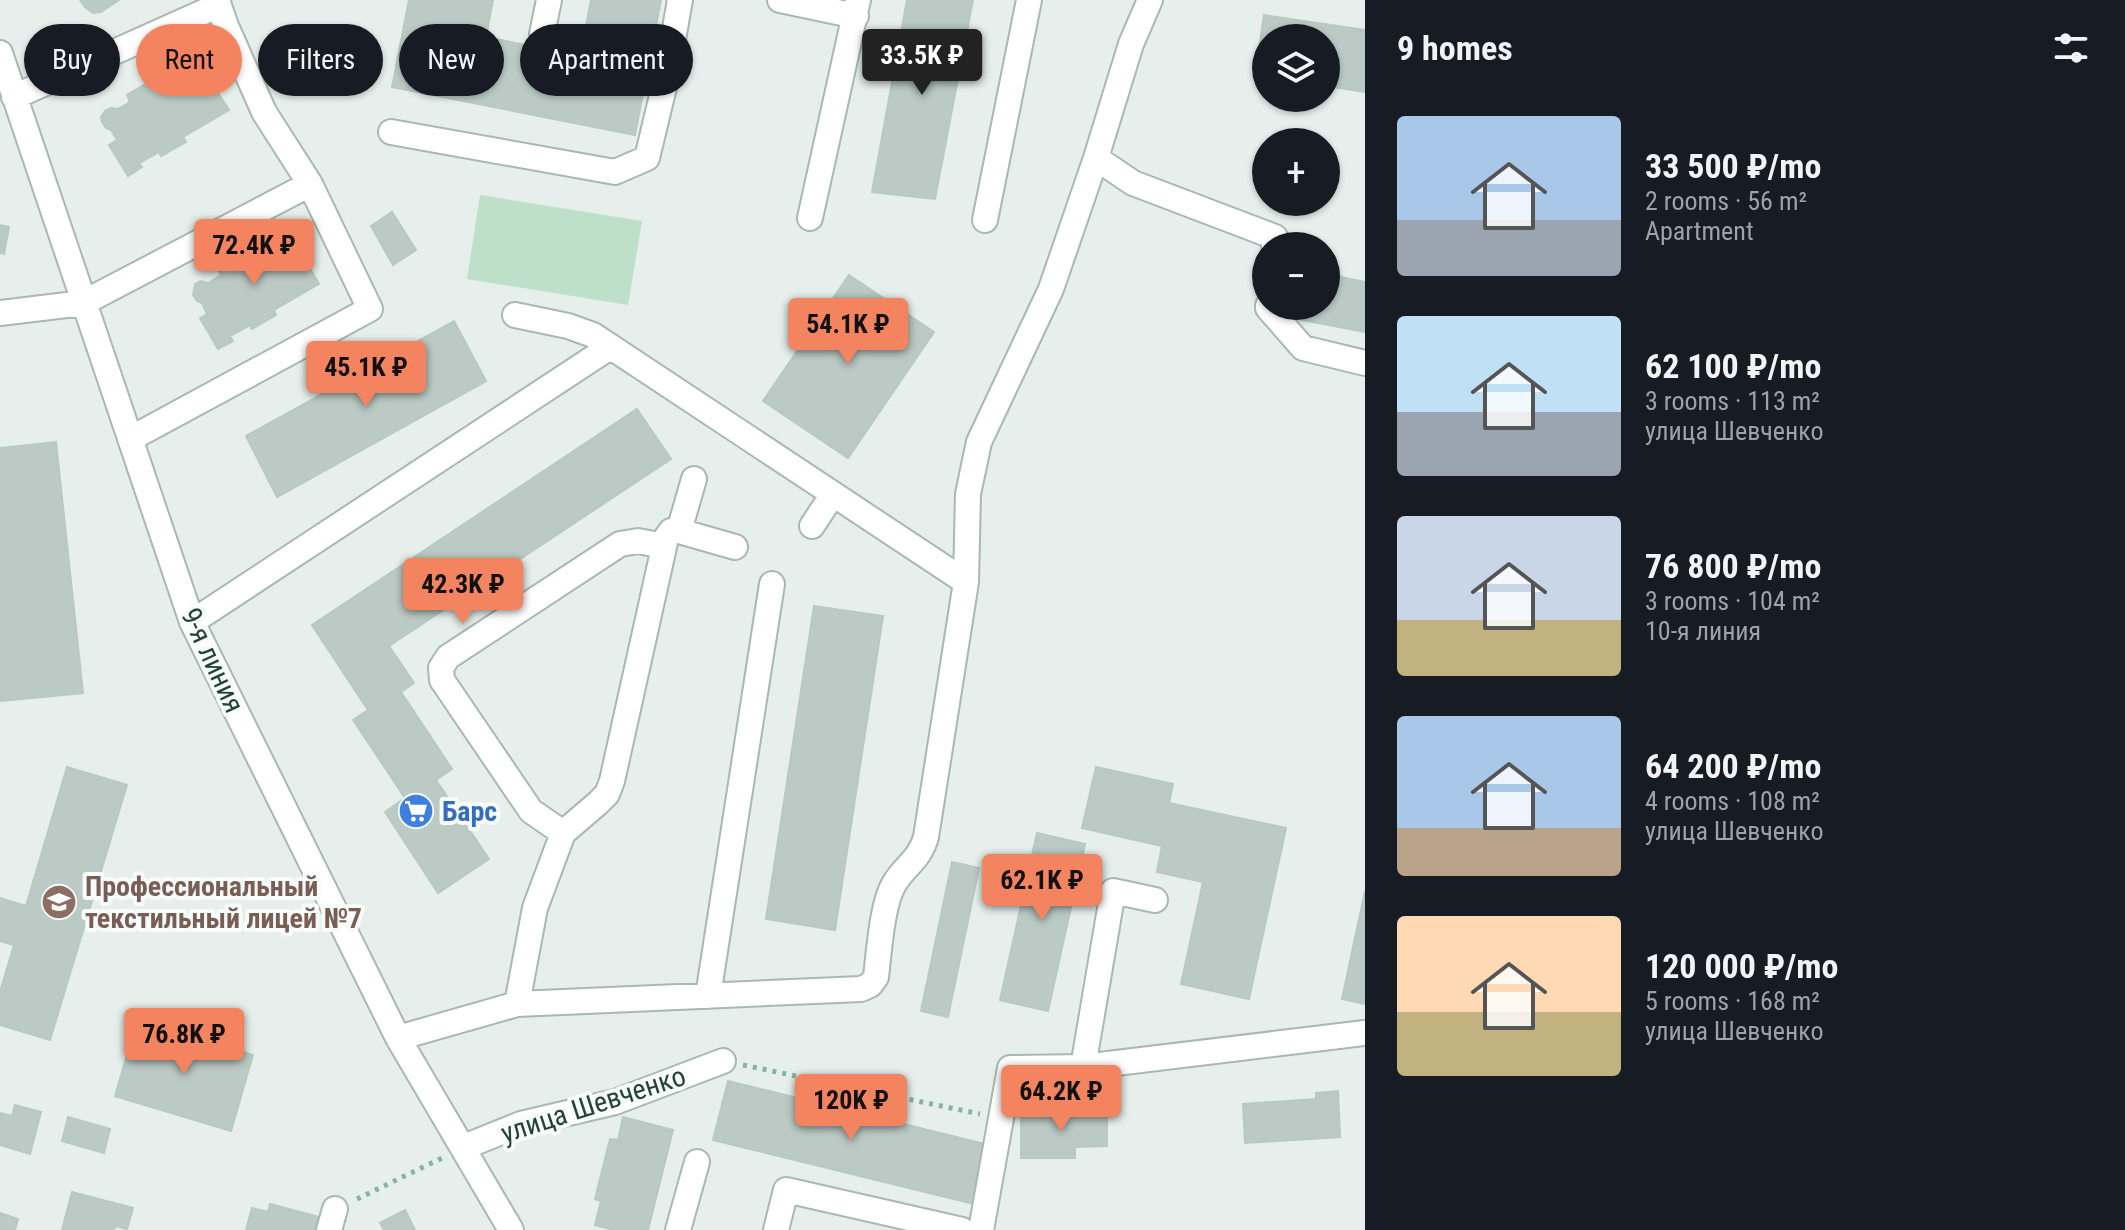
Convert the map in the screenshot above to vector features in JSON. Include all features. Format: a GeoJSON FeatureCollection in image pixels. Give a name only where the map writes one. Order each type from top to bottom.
{"type":"FeatureCollection","features":[{"type":"Feature","properties":{"kind":"street"},"geometry":{"type":"LineString","coordinates":[[544,24],[549,0]]}},
{"type":"Feature","properties":{"kind":"street"},"geometry":{"type":"LineString","coordinates":[[391,132],[615,172],[647,158],[666,79],[680,0]]}},
{"type":"Feature","properties":{"kind":"street"},"geometry":{"type":"LineString","coordinates":[[780,0],[857,8],[810,218]]}},
{"type":"Feature","properties":{"kind":"street"},"geometry":{"type":"LineString","coordinates":[[985,220],[1029,0]]}},
{"type":"Feature","properties":{"kind":"street"},"geometry":{"type":"LineString","coordinates":[[398,1038],[517,1004],[861,989],[870,985],[876,977],[893,885],[922,850],[926,837],[966,582],[968,494],[979,442],[1051,289],[1131,44],[1150,0]]}},
{"type":"Feature","properties":{"kind":"street"},"geometry":{"type":"LineString","coordinates":[[14,97],[218,2],[264,112],[310,184],[370,309],[130,439]]}},
{"type":"Feature","properties":{"kind":"street","name":"9-я линия"},"geometry":{"type":"LineString","coordinates":[[0,53],[192,622],[398,1038],[511,1230]]}},
{"type":"Feature","properties":{"kind":"street"},"geometry":{"type":"LineString","coordinates":[[1096,158],[1133,183],[1262,232]]}},
{"type":"Feature","properties":{"kind":"street"},"geometry":{"type":"LineString","coordinates":[[0,313],[83,303],[310,184]]}},
{"type":"Feature","properties":{"kind":"street"},"geometry":{"type":"LineString","coordinates":[[515,315],[581,330],[610,347],[966,582]]}},
{"type":"Feature","properties":{"kind":"street"},"geometry":{"type":"LineString","coordinates":[[1278,320],[1303,348],[1365,363]]}},
{"type":"Feature","properties":{"kind":"street"},"geometry":{"type":"LineString","coordinates":[[192,622],[610,347]]}},
{"type":"Feature","properties":{"kind":"street"},"geometry":{"type":"LineString","coordinates":[[517,1004],[535,908],[563,833],[607,794],[612,781],[671,538],[694,479]]}},
{"type":"Feature","properties":{"kind":"street"},"geometry":{"type":"LineString","coordinates":[[812,526],[833,494]]}},
{"type":"Feature","properties":{"kind":"street"},"geometry":{"type":"LineString","coordinates":[[563,833],[531,811],[442,680],[441,668],[448,657],[620,544],[671,538],[735,547]]}},
{"type":"Feature","properties":{"kind":"street"},"geometry":{"type":"LineString","coordinates":[[708,996],[772,584]]}},
{"type":"Feature","properties":{"kind":"street"},"geometry":{"type":"LineString","coordinates":[[1083,1067],[1113,891],[1155,900]]}},
{"type":"Feature","properties":{"kind":"street"},"geometry":{"type":"LineString","coordinates":[[981,1230],[1010,1068],[1083,1067],[1365,1033]]}},
{"type":"Feature","properties":{"kind":"street","name":"улица Шевченко"},"geometry":{"type":"LineString","coordinates":[[464,1147],[521,1124],[615,1102],[723,1061]]}},
{"type":"Feature","properties":{"kind":"street"},"geometry":{"type":"LineString","coordinates":[[678,1230],[697,1162]]}},
{"type":"Feature","properties":{"kind":"street"},"geometry":{"type":"LineString","coordinates":[[776,1230],[786,1190],[962,1230]]}},
{"type":"Feature","properties":{"kind":"path"},"geometry":{"type":"LineString","coordinates":[[723,1061],[1001,1118]]}},
{"type":"Feature","properties":{"kind":"path"},"geometry":{"type":"LineString","coordinates":[[332,1220],[464,1147]]}},
{"type":"Feature","properties":{"kind":"green space"},"geometry":{"type":"Polygon","coordinates":[[[480,195],[642,221],[628,305],[467,279],[480,195]]]}},
{"type":"Feature","properties":{"kind":"building"},"geometry":{"type":"Polygon","coordinates":[[[80,0],[119,0],[101,12],[93,13],[80,0]]]}},
{"type":"Feature","properties":{"kind":"building"},"geometry":{"type":"Polygon","coordinates":[[[409,0],[493,0],[488,24],[404,24],[409,0]]]}},
{"type":"Feature","properties":{"kind":"building"},"geometry":{"type":"Polygon","coordinates":[[[591,0],[661,0],[656,24],[586,24],[591,0]]]}},
{"type":"Feature","properties":{"kind":"building"},"geometry":{"type":"Polygon","coordinates":[[[907,0],[973,0],[935,199],[872,192],[907,0]]]}},
{"type":"Feature","properties":{"kind":"building"},"geometry":{"type":"Polygon","coordinates":[[[1264,15],[1325,24],[1263,24],[1264,15]]]}},
{"type":"Feature","properties":{"kind":"building"},"geometry":{"type":"Polygon","coordinates":[[[1340,26],[1365,30],[1365,92],[1340,88],[1340,26]]]}},
{"type":"Feature","properties":{"kind":"building"},"geometry":{"type":"Polygon","coordinates":[[[504,41],[520,44],[520,96],[643,96],[635,135],[438,96],[504,96],[504,41]]]}},
{"type":"Feature","properties":{"kind":"building"},"geometry":{"type":"Polygon","coordinates":[[[399,51],[399,88],[392,87],[399,51]]]}},
{"type":"Feature","properties":{"kind":"building"},"geometry":{"type":"Polygon","coordinates":[[[136,90],[136,96],[220,96],[229,110],[183,137],[186,142],[161,156],[159,152],[139,163],[142,167],[128,176],[109,145],[117,140],[101,117],[105,111],[118,109],[130,102],[127,95],[136,90]]]}},
{"type":"Feature","properties":{"kind":"building"},"geometry":{"type":"Polygon","coordinates":[[[392,212],[416,250],[393,265],[371,226],[392,212]]]}},
{"type":"Feature","properties":{"kind":"building"},"geometry":{"type":"Polygon","coordinates":[[[0,225],[9,227],[4,254],[0,253],[0,225]]]}},
{"type":"Feature","properties":{"kind":"building"},"geometry":{"type":"Polygon","coordinates":[[[294,232],[311,261],[307,263],[319,284],[274,310],[276,315],[252,329],[250,325],[230,336],[233,341],[218,349],[200,318],[207,314],[202,303],[193,295],[195,284],[201,281],[208,283],[221,275],[217,268],[277,233],[281,240],[294,232]]]}},
{"type":"Feature","properties":{"kind":"building"},"geometry":{"type":"Polygon","coordinates":[[[849,275],[934,332],[848,458],[763,401],[849,275]]]}},
{"type":"Feature","properties":{"kind":"building"},"geometry":{"type":"Polygon","coordinates":[[[1340,277],[1365,282],[1365,332],[1302,320],[1340,320],[1340,277]]]}},
{"type":"Feature","properties":{"kind":"building"},"geometry":{"type":"Polygon","coordinates":[[[454,321],[486,381],[277,497],[246,436],[454,321]]]}},
{"type":"Feature","properties":{"kind":"building"},"geometry":{"type":"Polygon","coordinates":[[[637,409],[671,459],[389,646],[414,683],[401,692],[452,769],[436,780],[489,859],[438,893],[385,812],[405,798],[353,720],[368,710],[312,625],[637,409]]]}},
{"type":"Feature","properties":{"kind":"building"},"geometry":{"type":"Polygon","coordinates":[[[56,442],[83,693],[0,701],[0,448],[56,442]]]}},
{"type":"Feature","properties":{"kind":"building"},"geometry":{"type":"Polygon","coordinates":[[[814,606],[883,616],[835,930],[766,919],[814,606]]]}},
{"type":"Feature","properties":{"kind":"building","name":"Профессиональный текстильный лицей №7"},"geometry":{"type":"Polygon","coordinates":[[[67,767],[127,785],[50,1040],[0,1025],[0,992],[14,945],[0,941],[0,898],[26,906],[67,767]]]}},
{"type":"Feature","properties":{"kind":"building"},"geometry":{"type":"Polygon","coordinates":[[[1096,767],[1173,784],[1169,803],[1286,828],[1249,999],[1181,984],[1203,882],[1157,872],[1162,846],[1082,828],[1096,767]]]}},
{"type":"Feature","properties":{"kind":"building"},"geometry":{"type":"Polygon","coordinates":[[[1037,833],[1085,844],[1048,1011],[1000,1000],[1037,833]]]}},
{"type":"Feature","properties":{"kind":"building"},"geometry":{"type":"Polygon","coordinates":[[[952,862],[979,868],[948,1017],[921,1011],[952,862]]]}},
{"type":"Feature","properties":{"kind":"building"},"geometry":{"type":"Polygon","coordinates":[[[1365,891],[1365,1004],[1342,999],[1365,891]]]}},
{"type":"Feature","properties":{"kind":"building"},"geometry":{"type":"Polygon","coordinates":[[[137,1021],[253,1055],[231,1131],[115,1096],[137,1021]]]}},
{"type":"Feature","properties":{"kind":"building"},"geometry":{"type":"Polygon","coordinates":[[[728,1081],[989,1145],[974,1204],[713,1140],[728,1081]]]}},
{"type":"Feature","properties":{"kind":"building"},"geometry":{"type":"Polygon","coordinates":[[[1338,1091],[1340,1137],[1245,1143],[1243,1104],[1316,1099],[1316,1093],[1338,1091]]]}},
{"type":"Feature","properties":{"kind":"building"},"geometry":{"type":"Polygon","coordinates":[[[15,1105],[41,1112],[30,1154],[0,1145],[0,1113],[12,1116],[15,1105]]]}},
{"type":"Feature","properties":{"kind":"building"},"geometry":{"type":"Polygon","coordinates":[[[1021,1112],[1107,1112],[1107,1146],[1075,1147],[1075,1158],[1021,1158],[1021,1112]]]}},
{"type":"Feature","properties":{"kind":"building"},"geometry":{"type":"Polygon","coordinates":[[[68,1117],[110,1129],[104,1153],[62,1141],[68,1117]]]}},
{"type":"Feature","properties":{"kind":"building"},"geometry":{"type":"Polygon","coordinates":[[[623,1117],[673,1130],[648,1230],[614,1230],[595,1225],[601,1201],[595,1199],[610,1139],[618,1140],[623,1117]]]}},
{"type":"Feature","properties":{"kind":"building"},"geometry":{"type":"Polygon","coordinates":[[[72,1192],[133,1208],[127,1229],[115,1226],[114,1230],[62,1230],[72,1192]]]}},
{"type":"Feature","properties":{"kind":"building"},"geometry":{"type":"Polygon","coordinates":[[[270,1204],[319,1217],[315,1230],[246,1230],[252,1208],[268,1212],[270,1204]]]}},
{"type":"Feature","properties":{"kind":"building"},"geometry":{"type":"Polygon","coordinates":[[[405,1210],[415,1230],[384,1230],[380,1223],[405,1210]]]}},
{"type":"Feature","properties":{"kind":"building"},"geometry":{"type":"Polygon","coordinates":[[[0,1213],[18,1219],[15,1230],[0,1230],[0,1213]]]}},
{"type":"Feature","properties":{"kind":"place","name":"Барс"},"geometry":{"type":"Point","coordinates":[416,811]}},
{"type":"Feature","properties":{"kind":"place","name":"Профессиональный текстильный лицей №7"},"geometry":{"type":"Point","coordinates":[59,902]}}]}
